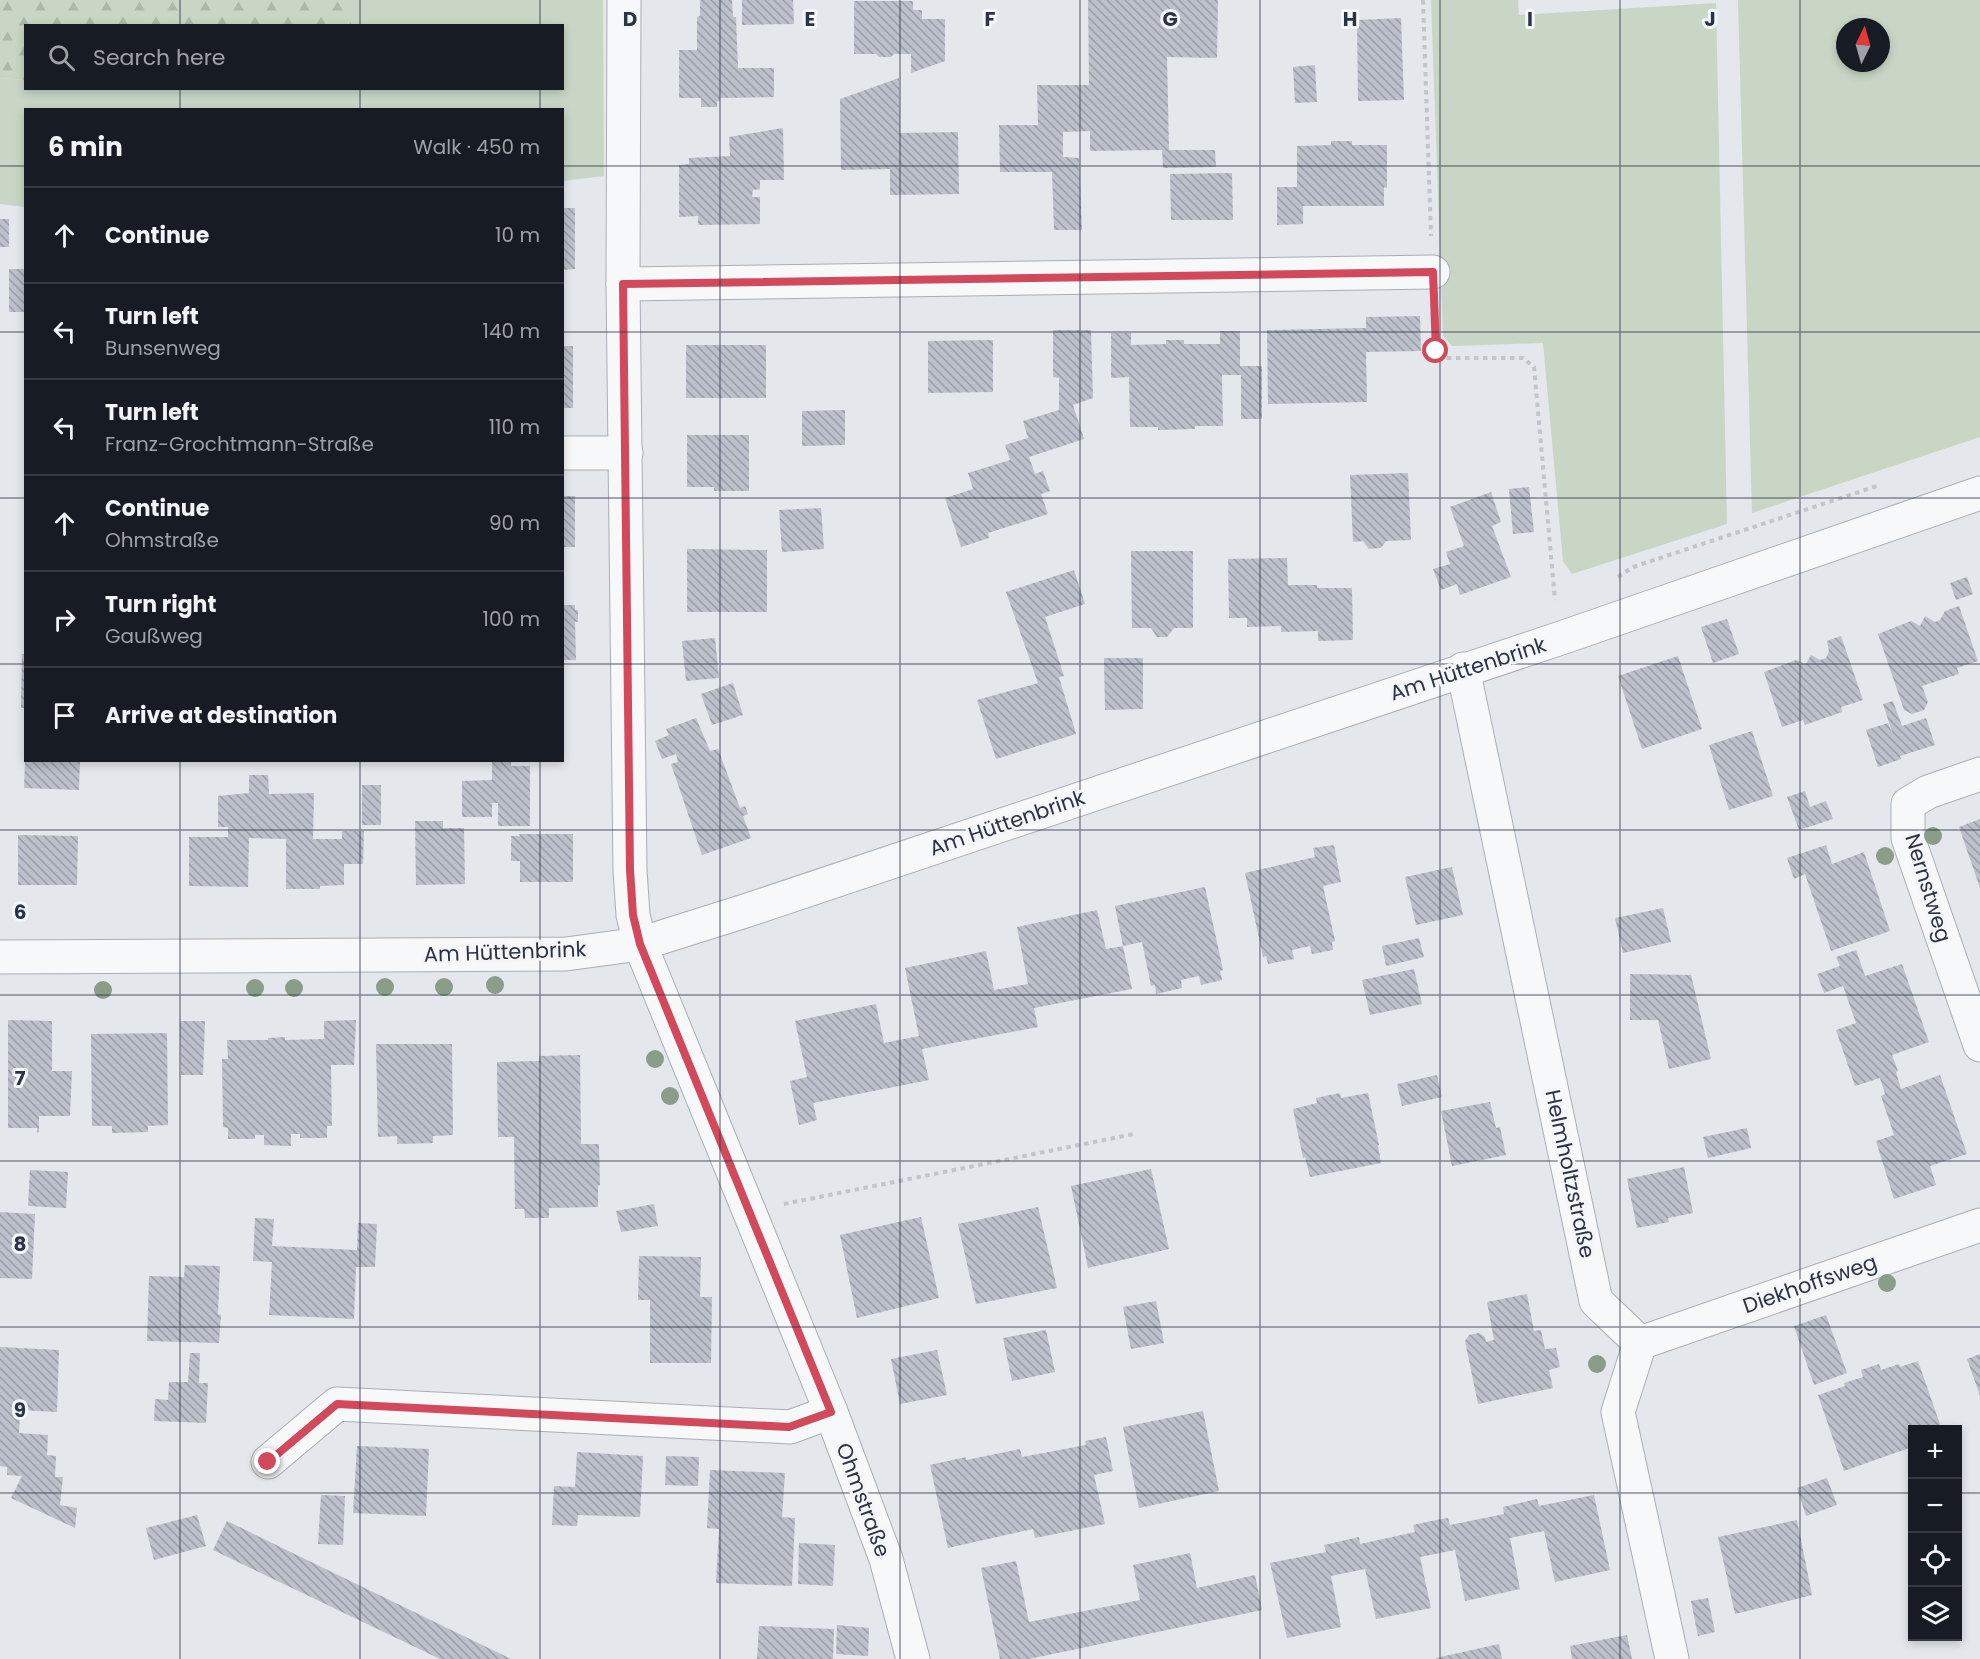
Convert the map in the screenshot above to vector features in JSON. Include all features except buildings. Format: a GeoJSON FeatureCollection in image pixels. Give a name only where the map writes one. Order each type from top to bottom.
{"type":"FeatureCollection","features":[{"type":"Feature","properties":{"kind":"street","name":"Ohmstraße"},"geometry":{"type":"LineString","coordinates":[[624,0],[623,284],[630,870],[633,915],[640,944],[831,1412],[886,1559],[913,1659]]}},
{"type":"Feature","properties":{"kind":"street"},"geometry":{"type":"LineString","coordinates":[[623,284],[1433,272]]}},
{"type":"Feature","properties":{"kind":"street"},"geometry":{"type":"LineString","coordinates":[[564,453],[626,453]]}},
{"type":"Feature","properties":{"kind":"street","name":"Am Hüttenbrink"},"geometry":{"type":"LineString","coordinates":[[0,957],[566,954],[640,944],[1564,637],[1980,493]]}},
{"type":"Feature","properties":{"kind":"street","name":"Helmholtzstraße"},"geometry":{"type":"LineString","coordinates":[[1463,669],[1596,1301],[1641,1343]]}},
{"type":"Feature","properties":{"kind":"street","name":"Nernstweg"},"geometry":{"type":"LineString","coordinates":[[1980,774],[1928,792],[1908,804],[1908,838],[1980,1045]]}},
{"type":"Feature","properties":{"kind":"street","name":"Diekhoffsweg"},"geometry":{"type":"LineString","coordinates":[[1641,1343],[1980,1225]]}},
{"type":"Feature","properties":{"kind":"street"},"geometry":{"type":"LineString","coordinates":[[1641,1343],[1618,1412],[1672,1659]]}},
{"type":"Feature","properties":{"kind":"street"},"geometry":{"type":"LineString","coordinates":[[268,1462],[337,1404],[789,1427],[831,1412]]}},
{"type":"Feature","properties":{"kind":"path"},"geometry":{"type":"LineString","coordinates":[[1423,0],[1436,351],[1447,358],[1523,358],[1534,367],[1556,610]]}},
{"type":"Feature","properties":{"kind":"path"},"geometry":{"type":"LineString","coordinates":[[749,1211],[1134,1134]]}},
{"type":"Feature","properties":{"kind":"green space"},"geometry":{"type":"Polygon","coordinates":[[[0,0],[351,0],[351,24],[24,24],[24,80],[0,78],[0,0]]]}},
{"type":"Feature","properties":{"kind":"green space"},"geometry":{"type":"Polygon","coordinates":[[[351,0],[603,0],[604,176],[564,181],[564,108],[24,108],[24,207],[0,204],[0,78],[24,80],[24,90],[564,90],[564,24],[351,24],[351,0]]]}},
{"type":"Feature","properties":{"kind":"green space"},"geometry":{"type":"Polygon","coordinates":[[[1431,0],[1518,0],[1519,15],[1716,3],[1727,524],[1572,574],[1563,561],[1543,343],[1452,346],[1443,336],[1431,0]]]}},
{"type":"Feature","properties":{"kind":"green space"},"geometry":{"type":"Polygon","coordinates":[[[1738,0],[1980,0],[1980,437],[1752,513],[1738,0]]]}},
{"type":"Feature","properties":{"kind":"route"},"geometry":{"type":"LineString","coordinates":[[268,1462],[337,1404],[789,1427],[831,1412],[640,944],[633,915],[630,870],[623,284],[1433,272],[1436,351]]}}]}
